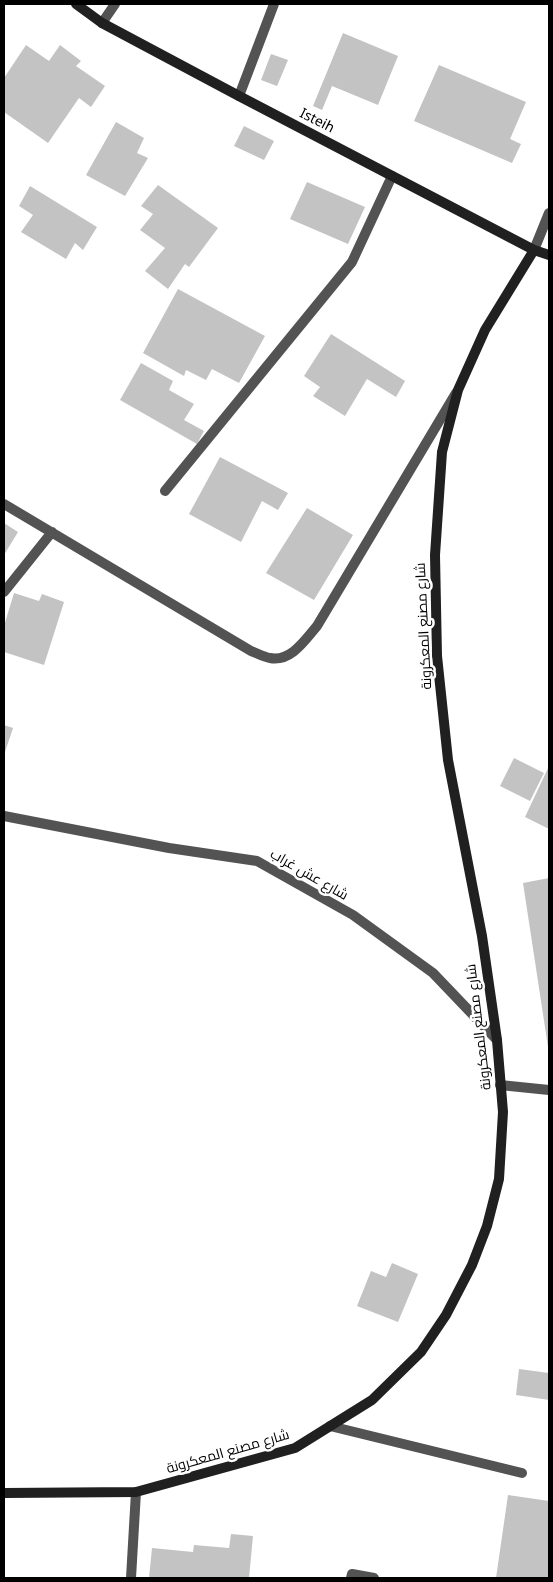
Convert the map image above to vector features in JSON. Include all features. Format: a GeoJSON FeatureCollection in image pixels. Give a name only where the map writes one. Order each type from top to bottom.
{"type":"FeatureCollection","features":[{"type":"Feature","properties":{"kind":"street","name":"Isteih"},"geometry":{"type":"LineString","coordinates":[[76,4],[102,23],[238,96],[534,250],[549,255]]}},
{"type":"Feature","properties":{"kind":"street"},"geometry":{"type":"LineString","coordinates":[[102,23],[115,4]]}},
{"type":"Feature","properties":{"kind":"street"},"geometry":{"type":"LineString","coordinates":[[238,96],[274,4]]}},
{"type":"Feature","properties":{"kind":"street"},"geometry":{"type":"LineString","coordinates":[[165,491],[352,262],[392,176]]}},
{"type":"Feature","properties":{"kind":"street"},"geometry":{"type":"LineString","coordinates":[[534,250],[549,213]]}},
{"type":"Feature","properties":{"kind":"street","name":"شارع مصنع المعكرونة"},"geometry":{"type":"LineString","coordinates":[[4,1493],[136,1492],[296,1448],[372,1400],[421,1352],[446,1315],[472,1265],[487,1226],[499,1179],[503,1112],[497,1040],[482,936],[448,760],[437,656],[435,555],[442,452],[458,390],[485,330],[534,250]]}},
{"type":"Feature","properties":{"kind":"street"},"geometry":{"type":"LineString","coordinates":[[4,504],[251,651],[269,658],[280,659],[291,654],[317,626],[458,390]]}},
{"type":"Feature","properties":{"kind":"street"},"geometry":{"type":"LineString","coordinates":[[4,592],[52,532]]}},
{"type":"Feature","properties":{"kind":"street","name":"شارع عش غراب"},"geometry":{"type":"LineString","coordinates":[[4,816],[169,848],[257,861],[352,915],[433,973],[497,1040]]}},
{"type":"Feature","properties":{"kind":"street"},"geometry":{"type":"LineString","coordinates":[[500,1085],[549,1090]]}},
{"type":"Feature","properties":{"kind":"street"},"geometry":{"type":"LineString","coordinates":[[330,1426],[522,1473]]}},
{"type":"Feature","properties":{"kind":"street"},"geometry":{"type":"LineString","coordinates":[[131,1578],[136,1492]]}},
{"type":"Feature","properties":{"kind":"street"},"geometry":{"type":"LineString","coordinates":[[351,1578],[352,1574],[374,1578]]}},
{"type":"Feature","properties":{"kind":"building"},"geometry":{"type":"Polygon","coordinates":[[[343,33],[398,56],[378,105],[332,86],[322,110],[313,106],[343,33]]]}},
{"type":"Feature","properties":{"kind":"building"},"geometry":{"type":"Polygon","coordinates":[[[26,45],[49,61],[60,45],[81,61],[76,66],[105,86],[91,107],[79,98],[48,143],[4,112],[4,78],[26,45]]]}},
{"type":"Feature","properties":{"kind":"building"},"geometry":{"type":"Polygon","coordinates":[[[271,54],[288,60],[277,86],[261,80],[271,54]]]}},
{"type":"Feature","properties":{"kind":"building"},"geometry":{"type":"Polygon","coordinates":[[[439,65],[526,102],[510,139],[521,144],[512,163],[414,121],[439,65]]]}},
{"type":"Feature","properties":{"kind":"building"},"geometry":{"type":"Polygon","coordinates":[[[116,122],[144,138],[137,153],[148,158],[125,196],[86,175],[116,122]]]}},
{"type":"Feature","properties":{"kind":"building"},"geometry":{"type":"Polygon","coordinates":[[[244,126],[274,141],[264,160],[234,146],[244,126]]]}},
{"type":"Feature","properties":{"kind":"building"},"geometry":{"type":"Polygon","coordinates":[[[307,182],[365,207],[348,244],[290,219],[307,182]]]}},
{"type":"Feature","properties":{"kind":"building"},"geometry":{"type":"Polygon","coordinates":[[[158,185],[218,228],[189,267],[185,264],[168,289],[145,271],[165,248],[140,230],[153,214],[141,206],[158,185]]]}},
{"type":"Feature","properties":{"kind":"building"},"geometry":{"type":"Polygon","coordinates":[[[30,186],[97,227],[83,250],[75,243],[66,259],[21,232],[33,215],[19,206],[30,186]]]}},
{"type":"Feature","properties":{"kind":"building"},"geometry":{"type":"Polygon","coordinates":[[[178,289],[265,336],[239,383],[212,369],[206,380],[186,370],[184,376],[143,353],[178,289]]]}},
{"type":"Feature","properties":{"kind":"building"},"geometry":{"type":"Polygon","coordinates":[[[331,334],[405,381],[396,397],[367,379],[345,416],[313,396],[320,387],[304,376],[331,334]]]}},
{"type":"Feature","properties":{"kind":"building"},"geometry":{"type":"Polygon","coordinates":[[[141,363],[173,381],[169,390],[194,404],[184,420],[204,431],[197,444],[120,400],[141,363]]]}},
{"type":"Feature","properties":{"kind":"building"},"geometry":{"type":"Polygon","coordinates":[[[220,457],[288,493],[278,510],[262,501],[241,542],[189,514],[220,457]]]}},
{"type":"Feature","properties":{"kind":"building"},"geometry":{"type":"Polygon","coordinates":[[[307,508],[353,535],[314,600],[266,573],[307,508]]]}},
{"type":"Feature","properties":{"kind":"building"},"geometry":{"type":"Polygon","coordinates":[[[4,523],[18,532],[4,555],[4,523]]]}},
{"type":"Feature","properties":{"kind":"building"},"geometry":{"type":"Polygon","coordinates":[[[14,593],[39,601],[42,594],[64,602],[44,665],[4,652],[4,626],[14,593]]]}},
{"type":"Feature","properties":{"kind":"building"},"geometry":{"type":"Polygon","coordinates":[[[4,725],[13,728],[4,755],[4,725]]]}},
{"type":"Feature","properties":{"kind":"building"},"geometry":{"type":"Polygon","coordinates":[[[514,758],[544,773],[530,801],[500,786],[514,758]]]}},
{"type":"Feature","properties":{"kind":"building"},"geometry":{"type":"Polygon","coordinates":[[[549,766],[549,829],[525,817],[549,766]]]}},
{"type":"Feature","properties":{"kind":"building"},"geometry":{"type":"Polygon","coordinates":[[[549,878],[549,1047],[548,1047],[523,883],[549,878]]]}},
{"type":"Feature","properties":{"kind":"building"},"geometry":{"type":"Polygon","coordinates":[[[392,1263],[418,1274],[398,1322],[357,1306],[371,1271],[386,1277],[392,1263]]]}},
{"type":"Feature","properties":{"kind":"building"},"geometry":{"type":"Polygon","coordinates":[[[519,1369],[549,1373],[549,1400],[516,1395],[519,1369]]]}},
{"type":"Feature","properties":{"kind":"building"},"geometry":{"type":"Polygon","coordinates":[[[508,1495],[549,1501],[549,1578],[496,1578],[508,1495]]]}},
{"type":"Feature","properties":{"kind":"building"},"geometry":{"type":"Polygon","coordinates":[[[231,1534],[253,1536],[249,1578],[149,1578],[152,1548],[193,1552],[194,1545],[229,1548],[231,1534]]]}}]}
